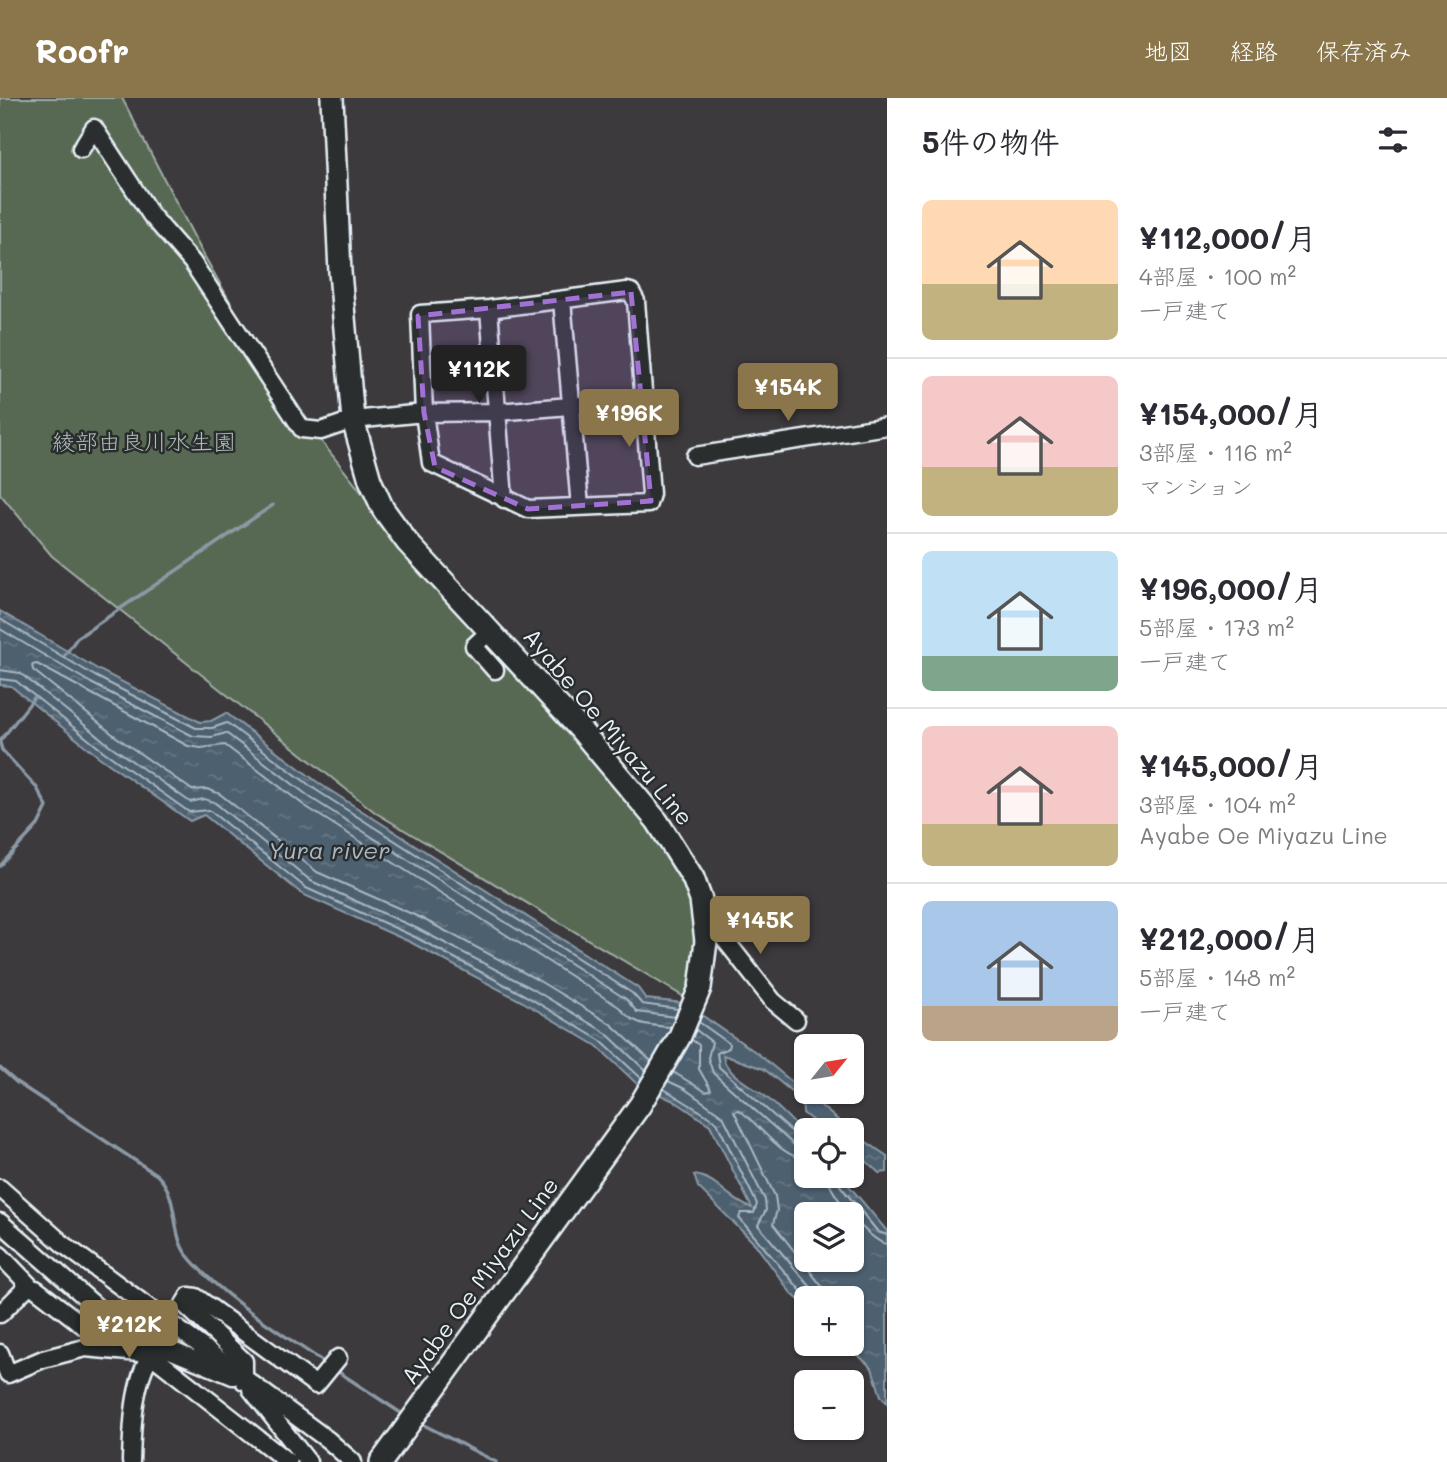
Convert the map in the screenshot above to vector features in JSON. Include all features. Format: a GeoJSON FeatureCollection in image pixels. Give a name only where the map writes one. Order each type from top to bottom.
{"type":"FeatureCollection","features":[{"type":"Feature","properties":{"kind":"main road","name":"Ayabe Oe Miyazu Line"},"geometry":{"type":"LineString","coordinates":[[331,98],[340,272],[353,420],[370,480],[383,509],[484,636],[579,728],[670,839],[693,878],[705,932],[700,988],[665,1065],[640,1105],[381,1462]]}},
{"type":"Feature","properties":{"kind":"street"},"geometry":{"type":"LineString","coordinates":[[81,149],[94,128],[151,215],[192,262],[302,429],[321,430],[353,420],[424,413],[498,412],[642,400]]}},
{"type":"Feature","properties":{"kind":"street"},"geometry":{"type":"LineString","coordinates":[[631,292],[636,301],[651,500],[643,505],[528,509],[435,467],[430,460],[424,413],[418,316],[489,309],[631,292]]}},
{"type":"Feature","properties":{"kind":"street"},"geometry":{"type":"LineString","coordinates":[[562,300],[580,507]]}},
{"type":"Feature","properties":{"kind":"street"},"geometry":{"type":"LineString","coordinates":[[489,309],[504,499]]}},
{"type":"Feature","properties":{"kind":"street"},"geometry":{"type":"LineString","coordinates":[[695,456],[887,426]]}},
{"type":"Feature","properties":{"kind":"street"},"geometry":{"type":"LineString","coordinates":[[484,636],[474,646],[495,670]]}},
{"type":"Feature","properties":{"kind":"street"},"geometry":{"type":"LineString","coordinates":[[705,932],[715,927],[772,1001],[796,1020]]}},
{"type":"Feature","properties":{"kind":"street"},"geometry":{"type":"LineString","coordinates":[[1,1192],[63,1244],[353,1462]]}},
{"type":"Feature","properties":{"kind":"street"},"geometry":{"type":"LineString","coordinates":[[0,1245],[6,1228],[150,1354],[288,1462]]}},
{"type":"Feature","properties":{"kind":"street"},"geometry":{"type":"LineString","coordinates":[[0,1255],[29,1285],[0,1314]]}},
{"type":"Feature","properties":{"kind":"street"},"geometry":{"type":"LineString","coordinates":[[36,1289],[102,1340],[108,1350]]}},
{"type":"Feature","properties":{"kind":"street"},"geometry":{"type":"LineString","coordinates":[[245,1380],[244,1361],[184,1304],[189,1296],[196,1297],[316,1385],[338,1358]]}},
{"type":"Feature","properties":{"kind":"street"},"geometry":{"type":"LineString","coordinates":[[76,1320],[89,1301]]}},
{"type":"Feature","properties":{"kind":"street"},"geometry":{"type":"LineString","coordinates":[[131,1462],[132,1415],[150,1354],[158,1345],[245,1380],[308,1462]]}},
{"type":"Feature","properties":{"kind":"street"},"geometry":{"type":"LineString","coordinates":[[0,1353],[8,1374],[43,1359],[85,1348],[150,1354]]}},
{"type":"Feature","properties":{"kind":"highlighted area"},"geometry":{"type":"Polygon","coordinates":[[[631,292],[651,501],[528,509],[435,467],[424,413],[418,316],[631,292]]]}},
{"type":"Feature","properties":{"kind":"green space","name":"綾部由良川水生園"},"geometry":{"type":"Polygon","coordinates":[[[0,98],[122,98],[201,250],[277,385],[448,602],[589,757],[654,833],[680,872],[697,914],[701,960],[691,1001],[376,813],[52,556],[0,494],[0,98]]]}},
{"type":"Feature","properties":{"kind":"water","name":"Yura river"},"geometry":{"type":"Polygon","coordinates":[[[0,611],[99,670],[200,722],[211,721],[226,713],[320,784],[638,988],[646,999],[684,1003],[757,1053],[794,1084],[794,1093],[764,1069],[723,1055],[734,1074],[771,1101],[794,1123],[794,1188],[851,1188],[863,1202],[794,1202],[794,1272],[864,1272],[864,1204],[887,1231],[887,1403],[881,1396],[872,1368],[859,1356],[864,1356],[864,1286],[794,1286],[794,1296],[791,1293],[755,1244],[698,1187],[694,1175],[710,1180],[736,1200],[752,1208],[710,1125],[676,1102],[637,1084],[597,1046],[523,1002],[410,942],[302,894],[204,815],[190,821],[99,757],[11,686],[0,685],[0,611]]]}},
{"type":"Feature","properties":{"kind":"water","name":"Yura river"},"geometry":{"type":"Polygon","coordinates":[[[802,1104],[819,1104],[836,1118],[809,1118],[803,1113],[802,1104]]]}},
{"type":"Feature","properties":{"kind":"water"},"geometry":{"type":"Polygon","coordinates":[[[864,1140],[887,1156],[887,1172],[879,1173],[864,1159],[864,1140]]]}},
{"type":"Feature","properties":{"kind":"waterway"},"geometry":{"type":"LineString","coordinates":[[65,655],[77,638],[273,505]]}},
{"type":"Feature","properties":{"kind":"waterway"},"geometry":{"type":"LineString","coordinates":[[0,741],[34,698]]}},
{"type":"Feature","properties":{"kind":"waterway"},"geometry":{"type":"LineString","coordinates":[[0,743],[2,750],[37,788],[47,807],[38,825],[0,866]]}},
{"type":"Feature","properties":{"kind":"waterway"},"geometry":{"type":"LineString","coordinates":[[0,1068],[16,1082],[157,1175],[169,1193],[178,1237],[187,1255],[217,1285],[253,1314],[328,1365]]}},
{"type":"Feature","properties":{"kind":"waterway"},"geometry":{"type":"LineString","coordinates":[[334,1369],[407,1417]]}},
{"type":"Feature","properties":{"kind":"waterway"},"geometry":{"type":"LineString","coordinates":[[420,1423],[496,1462]]}}]}
